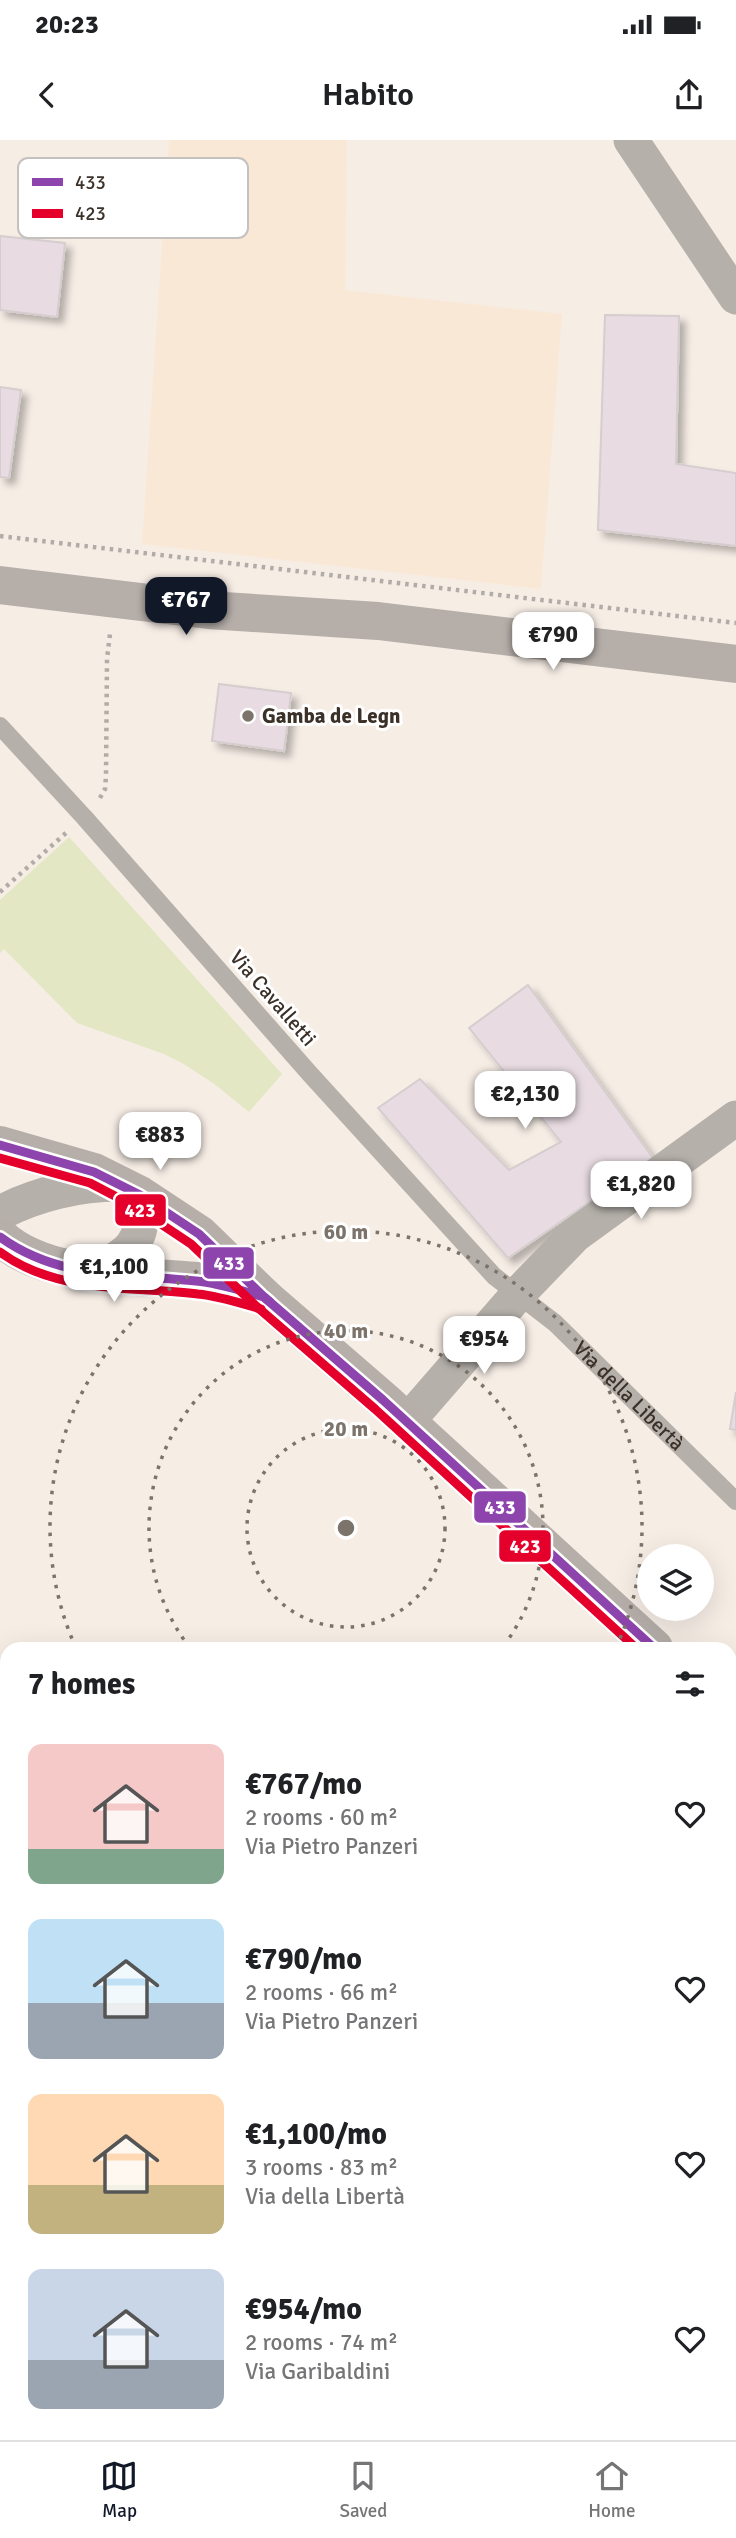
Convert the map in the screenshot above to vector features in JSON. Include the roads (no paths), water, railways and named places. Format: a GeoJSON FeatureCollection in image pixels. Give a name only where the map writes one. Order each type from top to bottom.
{"type":"FeatureCollection","features":[{"type":"Feature","properties":{"kind":"street"},"geometry":{"type":"LineString","coordinates":[[631,140],[736,298]]}},
{"type":"Feature","properties":{"kind":"street"},"geometry":{"type":"LineString","coordinates":[[0,561],[122,575],[208,610],[378,621],[736,664]]}},
{"type":"Feature","properties":{"kind":"street"},"geometry":{"type":"LineString","coordinates":[[0,585],[122,575]]}},
{"type":"Feature","properties":{"kind":"street"},"geometry":{"type":"LineString","coordinates":[[407,1422],[519,1293],[575,1235],[736,1118]]}},
{"type":"Feature","properties":{"kind":"street"},"geometry":{"type":"LineString","coordinates":[[0,1145],[68,1163],[129,1189],[199,1234],[264,1297],[407,1422],[647,1642]]}},
{"type":"Feature","properties":{"kind":"street"},"geometry":{"type":"LineString","coordinates":[[0,1213],[69,1189],[95,1184],[129,1189]]}},
{"type":"Feature","properties":{"kind":"street"},"geometry":{"type":"LineString","coordinates":[[90,1272],[121,1256],[133,1244],[141,1230],[143,1216],[129,1189]]}},
{"type":"Feature","properties":{"kind":"street"},"geometry":{"type":"LineString","coordinates":[[0,1237],[23,1253],[48,1265],[90,1272],[200,1281],[264,1297]]}},
{"type":"Feature","properties":{"kind":"lane","name":"Via Cavalletti"},"geometry":{"type":"LineString","coordinates":[[0,726],[494,1276],[519,1293]]}},
{"type":"Feature","properties":{"kind":"lane","name":"Via della Libertà"},"geometry":{"type":"LineString","coordinates":[[519,1293],[555,1323],[736,1501]]}},
{"type":"Feature","properties":{"kind":"place","name":"Gamba de Legn"},"geometry":{"type":"Point","coordinates":[248,716]}}]}
